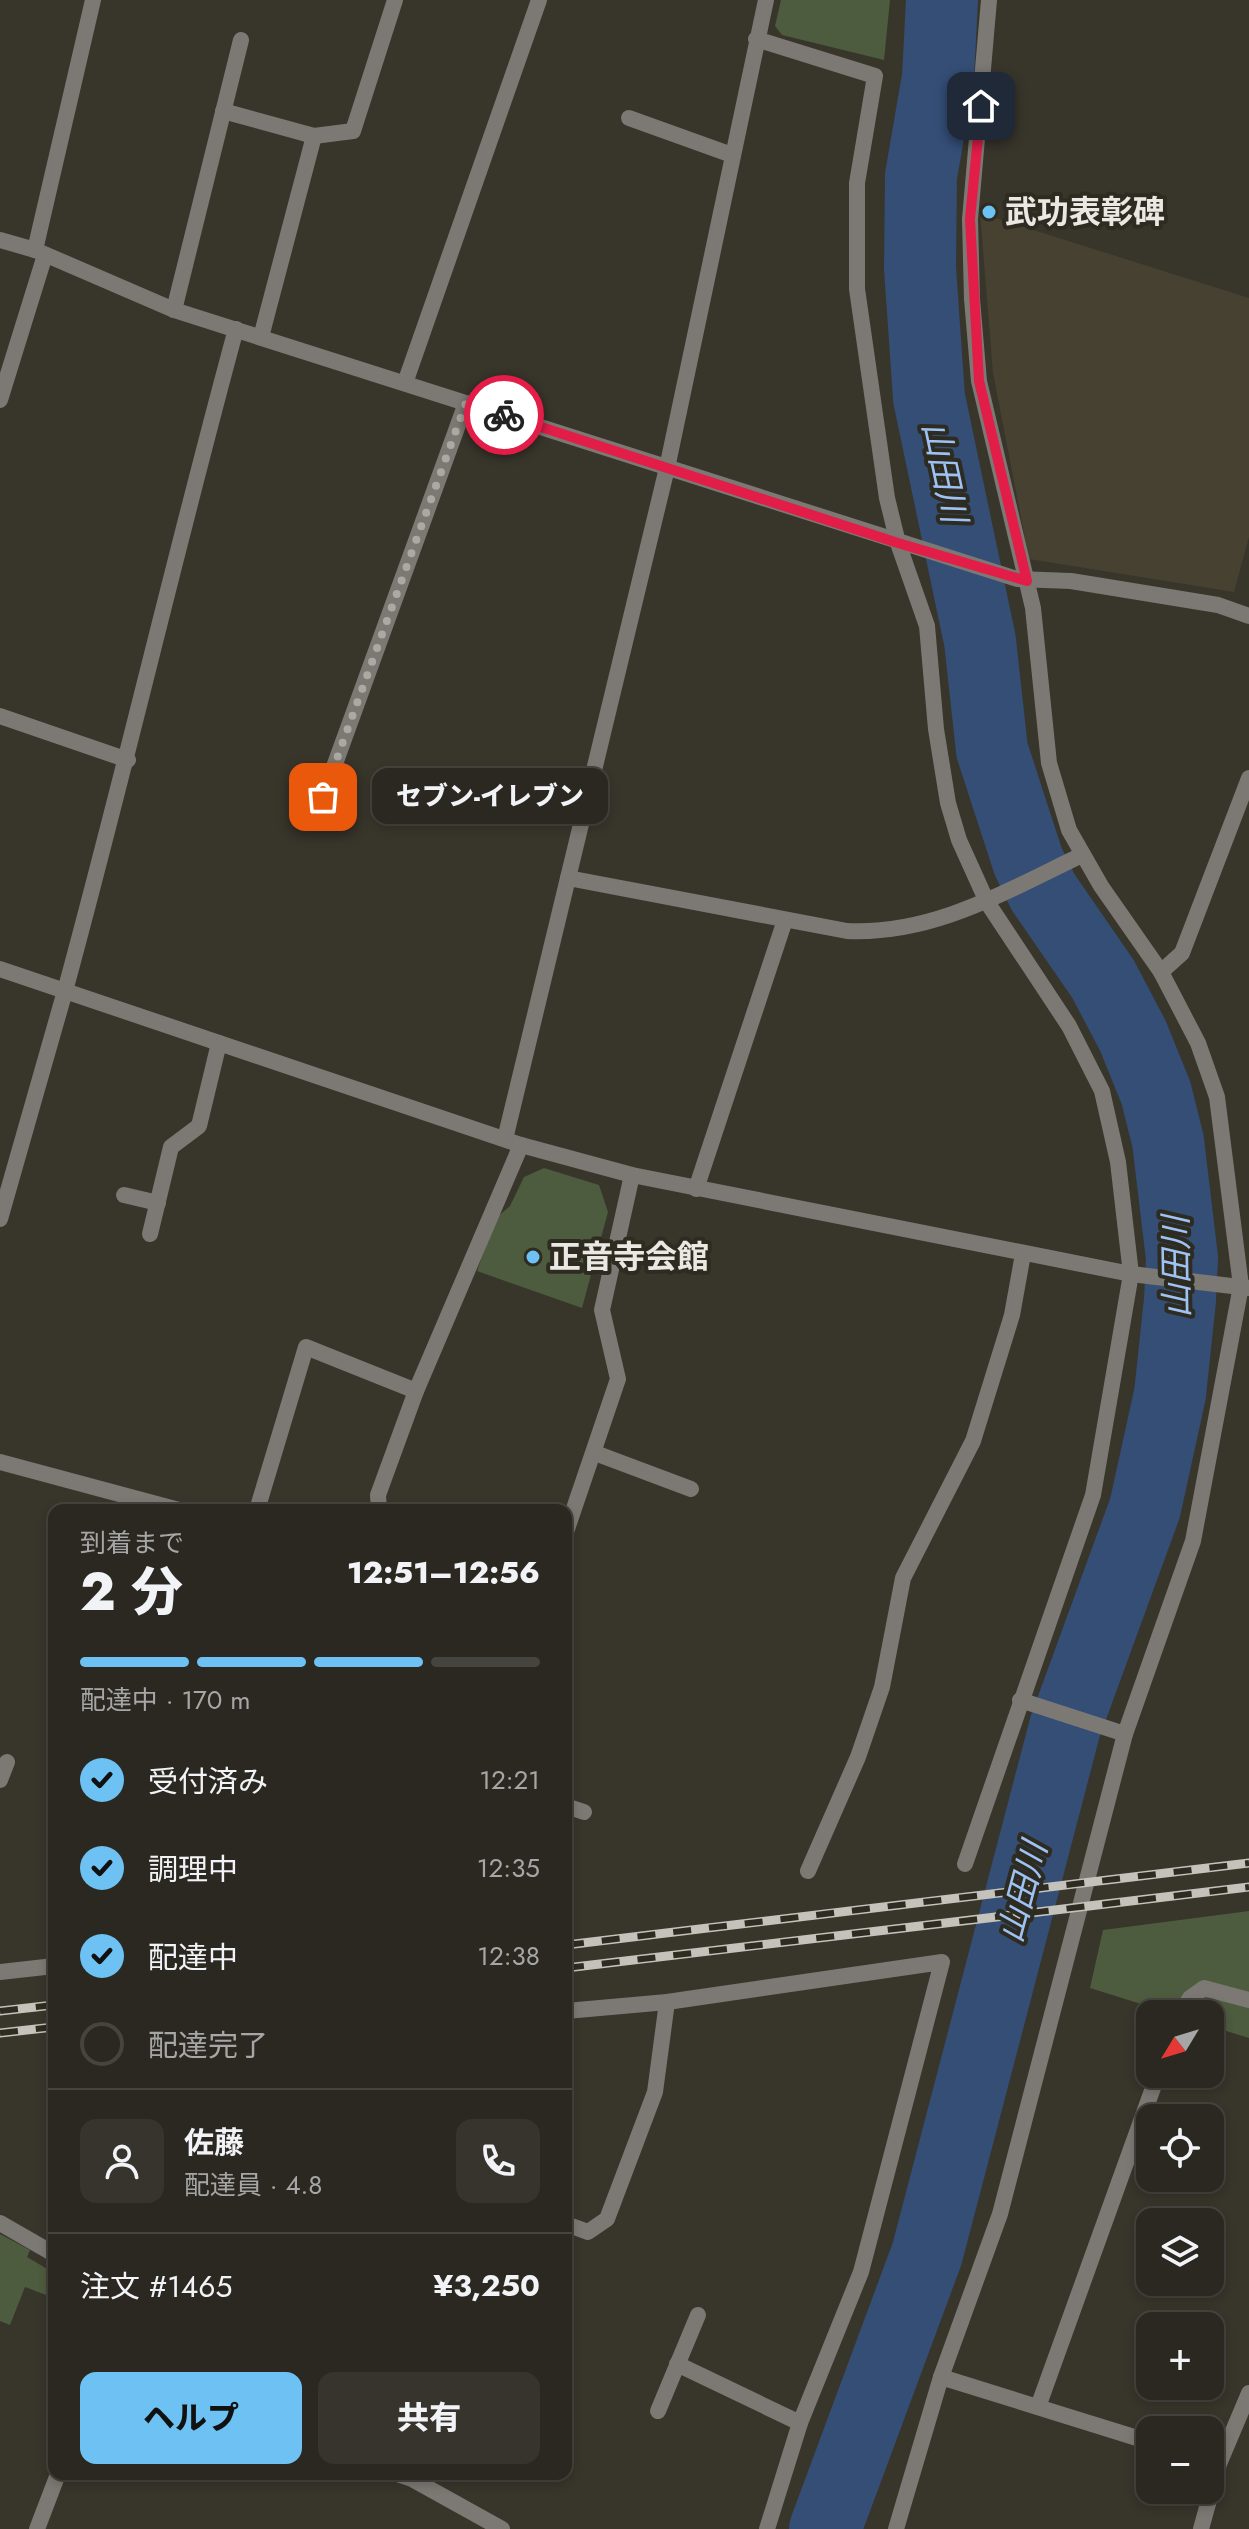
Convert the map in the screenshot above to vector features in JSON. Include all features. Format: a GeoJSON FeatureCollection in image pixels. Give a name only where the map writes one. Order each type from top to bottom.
{"type":"FeatureCollection","features":[{"type":"Feature","properties":{"kind":"street"},"geometry":{"type":"LineString","coordinates":[[0,400],[40,252],[93,0]]}},
{"type":"Feature","properties":{"kind":"street"},"geometry":{"type":"LineString","coordinates":[[223,111],[314,136],[353,131],[395,0]]}},
{"type":"Feature","properties":{"kind":"street"},"geometry":{"type":"LineString","coordinates":[[405,383],[539,0]]}},
{"type":"Feature","properties":{"kind":"street"},"geometry":{"type":"LineString","coordinates":[[379,1504],[378,1495],[416,1391],[513,1142],[568,878],[667,468],[766,0]]}},
{"type":"Feature","properties":{"kind":"street"},"geometry":{"type":"LineString","coordinates":[[896,2529],[941,2377],[1000,2214],[1125,1734],[1193,1541],[1245,1287],[1217,1097],[1198,1043],[1161,972],[1079,856],[1058,803],[1049,763],[1022,580],[979,381],[972,299],[970,219],[989,0]]}},
{"type":"Feature","properties":{"kind":"street"},"geometry":{"type":"LineString","coordinates":[[756,39],[875,76],[857,183],[857,289],[873,421],[927,626],[936,729],[948,803],[959,840],[990,900],[1069,1026],[1102,1091],[1118,1162],[1131,1274],[1093,1495],[1027,1702],[965,1864]]}},
{"type":"Feature","properties":{"kind":"street"},"geometry":{"type":"LineString","coordinates":[[174,310],[241,40]]}},
{"type":"Feature","properties":{"kind":"street"},"geometry":{"type":"LineString","coordinates":[[629,118],[732,155]]}},
{"type":"Feature","properties":{"kind":"street"},"geometry":{"type":"LineString","coordinates":[[261,337],[314,136]]}},
{"type":"Feature","properties":{"kind":"street"},"geometry":{"type":"LineString","coordinates":[[0,240],[40,252],[174,310],[905,545],[1022,580],[1071,581],[1218,605],[1249,616]]}},
{"type":"Feature","properties":{"kind":"street"},"geometry":{"type":"LineString","coordinates":[[0,1219],[128,760],[180,536],[236,329]]}},
{"type":"Feature","properties":{"kind":"street"},"geometry":{"type":"LineString","coordinates":[[323,797],[466,403]]}},
{"type":"Feature","properties":{"kind":"street"},"geometry":{"type":"LineString","coordinates":[[0,716],[128,760]]}},
{"type":"Feature","properties":{"kind":"street"},"geometry":{"type":"LineString","coordinates":[[1161,972],[1182,953],[1249,778]]}},
{"type":"Feature","properties":{"kind":"street"},"geometry":{"type":"LineString","coordinates":[[568,878],[847,931],[879,933],[929,923],[990,900],[1079,856]]}},
{"type":"Feature","properties":{"kind":"street"},"geometry":{"type":"LineString","coordinates":[[696,1189],[785,920]]}},
{"type":"Feature","properties":{"kind":"street"},"geometry":{"type":"LineString","coordinates":[[0,969],[513,1142],[632,1175],[1131,1274],[1245,1287]]}},
{"type":"Feature","properties":{"kind":"street"},"geometry":{"type":"LineString","coordinates":[[150,1234],[171,1147],[199,1126],[219,1043]]}},
{"type":"Feature","properties":{"kind":"street"},"geometry":{"type":"LineString","coordinates":[[572,1516],[618,1379],[602,1310],[632,1175]]}},
{"type":"Feature","properties":{"kind":"street"},"geometry":{"type":"LineString","coordinates":[[124,1195],[158,1203]]}},
{"type":"Feature","properties":{"kind":"street"},"geometry":{"type":"LineString","coordinates":[[808,1871],[858,1757],[882,1687],[903,1578],[973,1441],[1012,1315],[1023,1254]]}},
{"type":"Feature","properties":{"kind":"street"},"geometry":{"type":"LineString","coordinates":[[259,1504],[306,1347],[416,1391]]}},
{"type":"Feature","properties":{"kind":"street"},"geometry":{"type":"LineString","coordinates":[[595,1453],[691,1489]]}},
{"type":"Feature","properties":{"kind":"street"},"geometry":{"type":"LineString","coordinates":[[0,1462],[157,1504]]}},
{"type":"Feature","properties":{"kind":"street"},"geometry":{"type":"LineString","coordinates":[[1027,1702],[1125,1734]]}},
{"type":"Feature","properties":{"kind":"street"},"geometry":{"type":"LineString","coordinates":[[0,1780],[7,1762]]}},
{"type":"Feature","properties":{"kind":"street"},"geometry":{"type":"LineString","coordinates":[[572,1808],[584,1812]]}},
{"type":"Feature","properties":{"kind":"street"},"geometry":{"type":"LineString","coordinates":[[572,2010],[667,2002],[942,1962],[861,2272],[800,2423],[767,2529]]}},
{"type":"Feature","properties":{"kind":"street"},"geometry":{"type":"LineString","coordinates":[[0,1972],[48,1967]]}},
{"type":"Feature","properties":{"kind":"street"},"geometry":{"type":"LineString","coordinates":[[1189,2000],[1204,1988],[1249,2000]]}},
{"type":"Feature","properties":{"kind":"street"},"geometry":{"type":"LineString","coordinates":[[572,2226],[588,2232],[607,2219],[655,2092],[667,2002]]}},
{"type":"Feature","properties":{"kind":"street"},"geometry":{"type":"LineString","coordinates":[[1038,2407],[1153,2088]]}},
{"type":"Feature","properties":{"kind":"street"},"geometry":{"type":"LineString","coordinates":[[0,2223],[48,2251]]}},
{"type":"Feature","properties":{"kind":"street"},"geometry":{"type":"LineString","coordinates":[[658,2411],[698,2315]]}},
{"type":"Feature","properties":{"kind":"street"},"geometry":{"type":"LineString","coordinates":[[677,2364],[800,2423]]}},
{"type":"Feature","properties":{"kind":"street"},"geometry":{"type":"LineString","coordinates":[[941,2377],[1136,2438]]}},
{"type":"Feature","properties":{"kind":"street"},"geometry":{"type":"LineString","coordinates":[[1224,2443],[1249,2393]]}},
{"type":"Feature","properties":{"kind":"street"},"geometry":{"type":"LineString","coordinates":[[41,2528],[56,2480]]}},
{"type":"Feature","properties":{"kind":"street"},"geometry":{"type":"LineString","coordinates":[[415,2480],[502,2529]]}},
{"type":"Feature","properties":{"kind":"street"},"geometry":{"type":"LineString","coordinates":[[1201,2529],[1206,2504]]}},
{"type":"Feature","properties":{"kind":"shaded area"},"geometry":{"type":"Polygon","coordinates":[[[980,213],[1249,298],[1249,537],[1234,592],[1029,559],[993,373],[980,213]]]}},
{"type":"Feature","properties":{"kind":"green space"},"geometry":{"type":"Polygon","coordinates":[[[781,0],[890,0],[884,60],[782,35],[775,26],[781,0]]]}},
{"type":"Feature","properties":{"kind":"green space"},"geometry":{"type":"Polygon","coordinates":[[[544,1168],[599,1185],[608,1212],[582,1308],[477,1271],[496,1218],[510,1206],[524,1177],[544,1168]]]}},
{"type":"Feature","properties":{"kind":"green space"},"geometry":{"type":"Polygon","coordinates":[[[1249,1911],[1249,2038],[1224,2030],[1224,2000],[1136,2000],[1136,2002],[1090,1988],[1103,1930],[1249,1911]]]}},
{"type":"Feature","properties":{"kind":"green space"},"geometry":{"type":"Polygon","coordinates":[[[0,2234],[30,2250],[27,2257],[48,2269],[48,2296],[25,2287],[10,2325],[0,2321],[0,2234]]]}},
{"type":"Feature","properties":{"kind":"waterway","name":"山田川"},"geometry":{"type":"LineString","coordinates":[[825,2529],[927,2254],[1065,1727],[1145,1508],[1170,1394],[1182,1258],[1168,1141],[1156,1093],[1133,1036],[1103,979],[1043,892],[1028,861],[992,750],[980,641],[929,398],[920,268],[921,176],[938,77],[942,0]]}},
{"type":"Feature","properties":{"kind":"railway"},"geometry":{"type":"LineString","coordinates":[[572,1944],[1249,1863]]}},
{"type":"Feature","properties":{"kind":"railway"},"geometry":{"type":"LineString","coordinates":[[572,1967],[1249,1887]]}},
{"type":"Feature","properties":{"kind":"railway"},"geometry":{"type":"LineString","coordinates":[[0,2011],[48,2006]]}},
{"type":"Feature","properties":{"kind":"railway"},"geometry":{"type":"LineString","coordinates":[[0,2033],[48,2028]]}},
{"type":"Feature","properties":{"kind":"way so far"},"geometry":{"type":"LineString","coordinates":[[323,797],[466,403],[504,415]]}},
{"type":"Feature","properties":{"kind":"place","name":"武功表彰碑"},"geometry":{"type":"Point","coordinates":[989,212]}},
{"type":"Feature","properties":{"kind":"place","name":"セブン-イレブン"},"geometry":{"type":"Point","coordinates":[323,797]}},
{"type":"Feature","properties":{"kind":"place","name":"正音寺会館"},"geometry":{"type":"Point","coordinates":[533,1257]}},
{"type":"Feature","properties":{"kind":"route"},"geometry":{"type":"LineString","coordinates":[[504,415],[898,543],[1027,581],[979,381],[972,299],[970,219],[981,106]]}}]}
